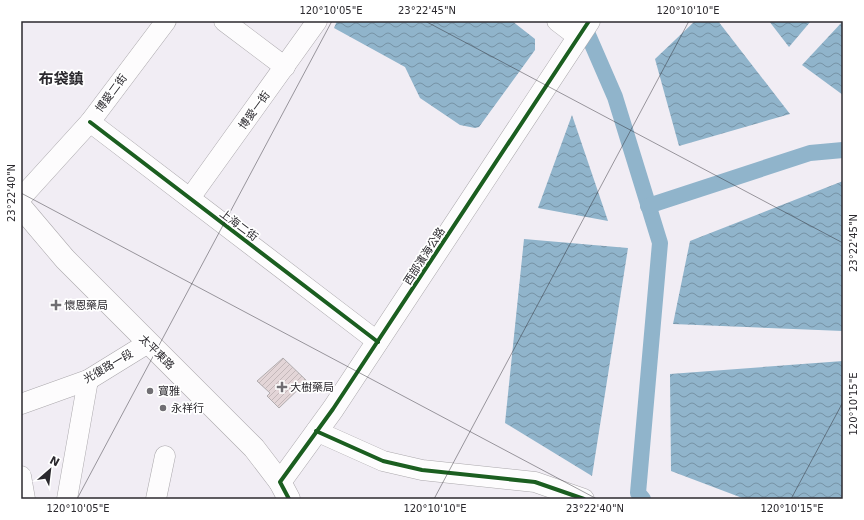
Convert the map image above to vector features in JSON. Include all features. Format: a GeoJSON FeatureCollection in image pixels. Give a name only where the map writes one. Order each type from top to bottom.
{"type":"FeatureCollection","features":[{"type":"Feature","properties":{"kind":"main road","name":"西部濱海公路"},"geometry":{"type":"LineString","coordinates":[[284,490],[316,430],[333,409],[378,342],[584,29]]}},
{"type":"Feature","properties":{"kind":"main road","name":"太平東路"},"geometry":{"type":"LineString","coordinates":[[21,207],[65,259],[254,448],[284,490]]}},
{"type":"Feature","properties":{"kind":"street","name":"博愛二街"},"geometry":{"type":"LineString","coordinates":[[21,198],[90,122],[166,21]]}},
{"type":"Feature","properties":{"kind":"street"},"geometry":{"type":"LineString","coordinates":[[224,21],[284,67]]}},
{"type":"Feature","properties":{"kind":"street","name":"博愛一街"},"geometry":{"type":"LineString","coordinates":[[190,198],[317,21]]}},
{"type":"Feature","properties":{"kind":"street"},"geometry":{"type":"LineString","coordinates":[[557,21],[584,29]]}},
{"type":"Feature","properties":{"kind":"street","name":"上海二街"},"geometry":{"type":"LineString","coordinates":[[90,122],[378,342]]}},
{"type":"Feature","properties":{"kind":"street","name":"光復路一段"},"geometry":{"type":"LineString","coordinates":[[21,404],[88,380],[148,343]]}},
{"type":"Feature","properties":{"kind":"street"},"geometry":{"type":"LineString","coordinates":[[67,499],[88,380]]}},
{"type":"Feature","properties":{"kind":"street"},"geometry":{"type":"LineString","coordinates":[[316,430],[383,462],[422,470],[536,482],[584,499]]}},
{"type":"Feature","properties":{"kind":"street"},"geometry":{"type":"LineString","coordinates":[[156,499],[165,456]]}},
{"type":"Feature","properties":{"kind":"street"},"geometry":{"type":"LineString","coordinates":[[21,476],[25,499]]}},
{"type":"Feature","properties":{"kind":"water"},"geometry":{"type":"Polygon","coordinates":[[[337,21],[512,21],[535,39],[535,50],[479,127],[475,128],[460,125],[420,98],[405,67],[334,28],[337,21]]]}},
{"type":"Feature","properties":{"kind":"water"},"geometry":{"type":"Polygon","coordinates":[[[695,21],[718,21],[790,114],[679,146],[655,59],[695,21]]]}},
{"type":"Feature","properties":{"kind":"water"},"geometry":{"type":"Polygon","coordinates":[[[769,21],[811,21],[789,47],[769,21]]]}},
{"type":"Feature","properties":{"kind":"water"},"geometry":{"type":"Polygon","coordinates":[[[843,21],[843,95],[802,65],[843,21]]]}},
{"type":"Feature","properties":{"kind":"water"},"geometry":{"type":"Polygon","coordinates":[[[572,115],[608,221],[538,208],[572,115]]]}},
{"type":"Feature","properties":{"kind":"water"},"geometry":{"type":"Polygon","coordinates":[[[843,181],[843,331],[673,324],[690,241],[843,181]]]}},
{"type":"Feature","properties":{"kind":"water"},"geometry":{"type":"Polygon","coordinates":[[[524,239],[628,248],[592,476],[505,423],[524,239]]]}},
{"type":"Feature","properties":{"kind":"water"},"geometry":{"type":"Polygon","coordinates":[[[843,361],[843,499],[745,499],[671,471],[670,374],[843,361]]]}},
{"type":"Feature","properties":{"kind":"building","name":"大樹藥局"},"geometry":{"type":"Polygon","coordinates":[[[283,358],[307,381],[279,408],[267,396],[270,393],[257,381],[283,358]]]}},
{"type":"Feature","properties":{"kind":"waterway"},"geometry":{"type":"LineString","coordinates":[[582,21],[615,97],[660,243],[638,493],[643,499]]}},
{"type":"Feature","properties":{"kind":"waterway"},"geometry":{"type":"LineString","coordinates":[[648,206],[810,153],[843,150]]}},
{"type":"Feature","properties":{"kind":"cycle path"},"geometry":{"type":"LineString","coordinates":[[289,499],[280,482],[333,409],[589,21]]}},
{"type":"Feature","properties":{"kind":"cycle path"},"geometry":{"type":"LineString","coordinates":[[90,122],[378,342]]}},
{"type":"Feature","properties":{"kind":"cycle path"},"geometry":{"type":"LineString","coordinates":[[316,431],[383,461],[422,470],[535,482],[584,499]]}},
{"type":"Feature","properties":{"kind":"place","name":"懷恩藥局"},"geometry":{"type":"Point","coordinates":[56,305]}},
{"type":"Feature","properties":{"kind":"place","name":"大樹藥局"},"geometry":{"type":"Point","coordinates":[282,387]}},
{"type":"Feature","properties":{"kind":"place","name":"寶雅"},"geometry":{"type":"Point","coordinates":[150,391]}},
{"type":"Feature","properties":{"kind":"place","name":"永祥行"},"geometry":{"type":"Point","coordinates":[163,408]}},
{"type":"Feature","properties":{"kind":"district","name":"布袋鎮"},"geometry":{"type":"Point","coordinates":[61,79]}}]}
